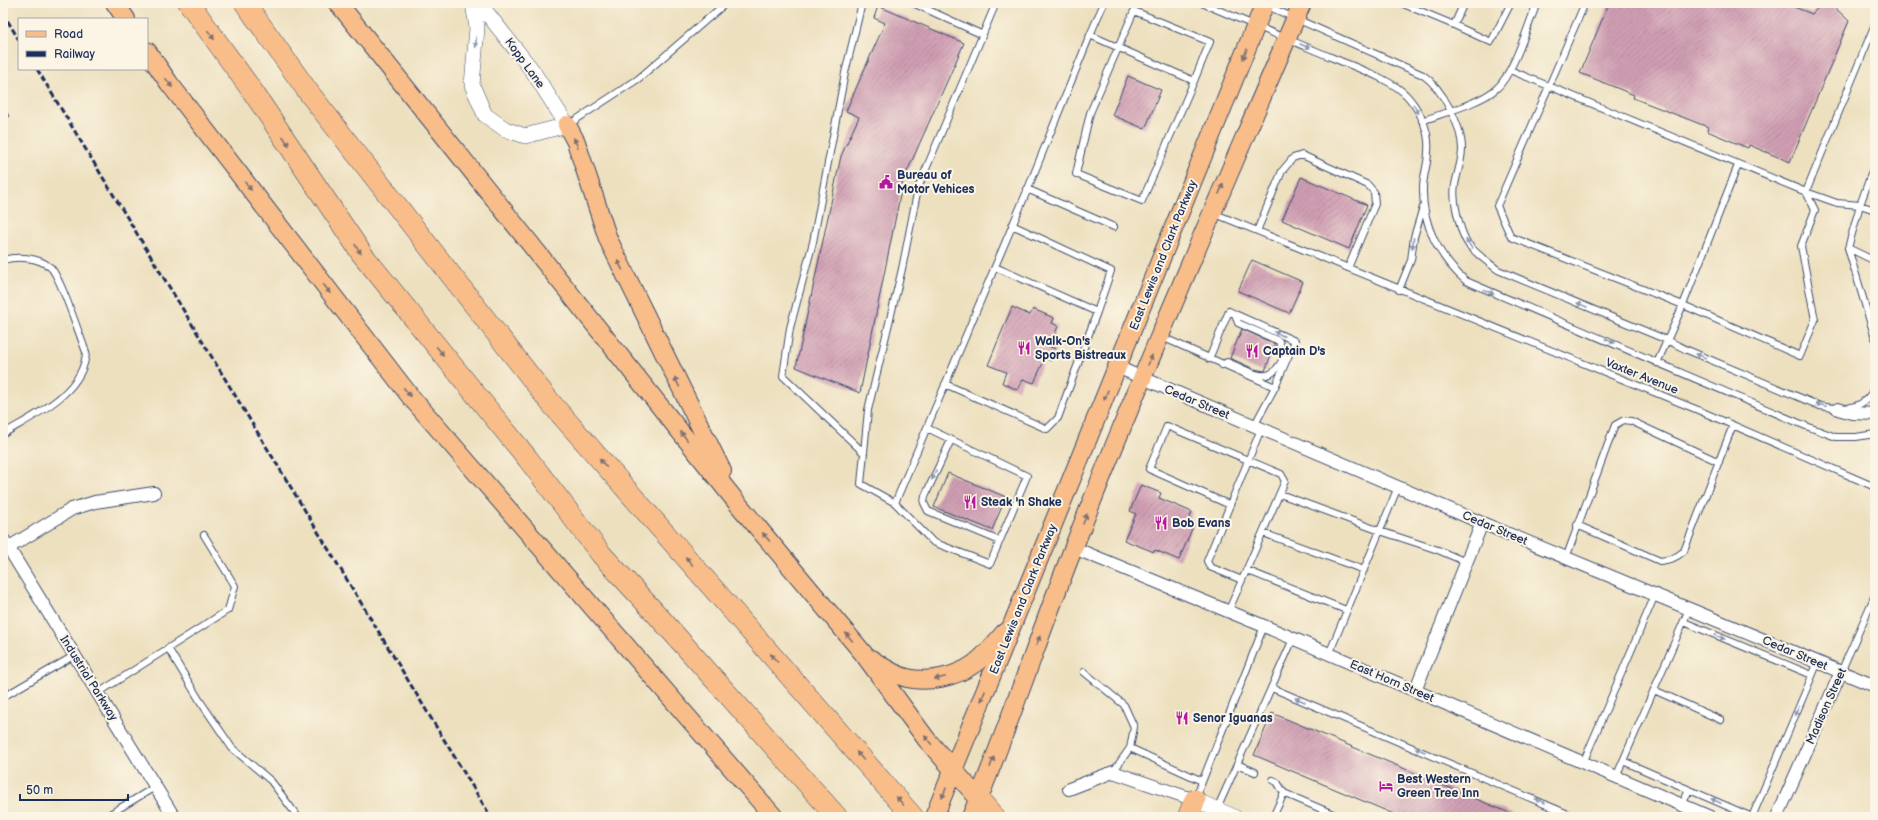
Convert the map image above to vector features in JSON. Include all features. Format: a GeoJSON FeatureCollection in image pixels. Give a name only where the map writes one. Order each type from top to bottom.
{"type":"FeatureCollection","features":[{"type":"Feature","properties":{"kind":"highway"},"geometry":{"type":"LineString","coordinates":[[189,3],[253,92],[362,254],[528,459],[601,554],[837,817]]}},
{"type":"Feature","properties":{"kind":"highway"},"geometry":{"type":"LineString","coordinates":[[246,3],[313,99],[550,402],[913,817]]}},
{"type":"Feature","properties":{"kind":"highway"},"geometry":{"type":"LineString","coordinates":[[975,808],[994,817]]}},
{"type":"Feature","properties":{"kind":"main road"},"geometry":{"type":"LineString","coordinates":[[115,3],[125,18]]}},
{"type":"Feature","properties":{"kind":"main road"},"geometry":{"type":"LineString","coordinates":[[338,3],[738,504],[863,653],[927,740],[954,770],[975,808]]}},
{"type":"Feature","properties":{"kind":"main road","name":"East Lewis and Clark Parkway"},"geometry":{"type":"LineString","coordinates":[[934,817],[1256,27],[1264,3]]}},
{"type":"Feature","properties":{"kind":"main road"},"geometry":{"type":"LineString","coordinates":[[975,808],[1074,548],[1142,378],[1286,38],[1299,11]]}},
{"type":"Feature","properties":{"kind":"main road"},"geometry":{"type":"LineString","coordinates":[[148,52],[169,83],[410,396],[774,817]]}},
{"type":"Feature","properties":{"kind":"main road"},"geometry":{"type":"LineString","coordinates":[[567,125],[576,142],[608,239],[677,383],[738,504]]}},
{"type":"Feature","properties":{"kind":"main road"},"geometry":{"type":"LineString","coordinates":[[863,653],[883,667],[906,678],[932,679],[954,675],[973,664],[989,650],[1014,622]]}},
{"type":"Feature","properties":{"kind":"street"},"geometry":{"type":"LineString","coordinates":[[473,3],[477,28],[472,85],[485,115],[505,129],[525,136],[567,125]]}},
{"type":"Feature","properties":{"kind":"street","name":"Kopp Lane"},"geometry":{"type":"LineString","coordinates":[[478,3],[532,70],[567,125]]}},
{"type":"Feature","properties":{"kind":"street","name":"Cedar Street"},"geometry":{"type":"LineString","coordinates":[[1118,367],[1482,523],[1875,686]]}},
{"type":"Feature","properties":{"kind":"street"},"geometry":{"type":"LineString","coordinates":[[1838,409],[1852,413],[1875,414]]}},
{"type":"Feature","properties":{"kind":"street"},"geometry":{"type":"LineString","coordinates":[[5,546],[72,509],[95,502],[154,493]]}},
{"type":"Feature","properties":{"kind":"street"},"geometry":{"type":"LineString","coordinates":[[1415,691],[1482,523]]}},
{"type":"Feature","properties":{"kind":"street","name":"Industrial Parkway"},"geometry":{"type":"LineString","coordinates":[[5,546],[75,655],[174,817]]}},
{"type":"Feature","properties":{"kind":"street","name":"East Horn Street"},"geometry":{"type":"LineString","coordinates":[[1074,548],[1264,626],[1710,817]]}},
{"type":"Feature","properties":{"kind":"street","name":"Madison Street"},"geometry":{"type":"LineString","coordinates":[[1777,817],[1841,672]]}},
{"type":"Feature","properties":{"kind":"street"},"geometry":{"type":"LineString","coordinates":[[1068,789],[1113,772],[1195,800],[1234,817]]}},
{"type":"Feature","properties":{"kind":"lane"},"geometry":{"type":"LineString","coordinates":[[567,125],[638,79],[726,3]]}},
{"type":"Feature","properties":{"kind":"lane"},"geometry":{"type":"LineString","coordinates":[[862,3],[845,73],[813,242],[790,328],[783,376],[864,454]]}},
{"type":"Feature","properties":{"kind":"lane"},"geometry":{"type":"LineString","coordinates":[[913,3],[983,35]]}},
{"type":"Feature","properties":{"kind":"lane"},"geometry":{"type":"LineString","coordinates":[[927,428],[1027,476],[990,564],[934,542],[895,503],[861,484],[868,410],[901,277],[918,188],[996,3]]}},
{"type":"Feature","properties":{"kind":"lane"},"geometry":{"type":"LineString","coordinates":[[895,503],[995,267],[1104,3]]}},
{"type":"Feature","properties":{"kind":"lane"},"geometry":{"type":"LineString","coordinates":[[1202,3],[1256,27],[1372,74],[1399,88],[1414,104],[1428,138],[1429,151],[1423,188],[1424,206],[1436,246],[1443,257],[1466,281],[1836,437],[1856,437],[1875,434]]}},
{"type":"Feature","properties":{"kind":"lane"},"geometry":{"type":"LineString","coordinates":[[1264,3],[1299,11],[1423,75],[1436,86],[1450,110],[1461,141],[1461,157],[1455,185],[1455,204],[1467,243],[1478,255],[1498,270],[1667,340],[1820,406],[1838,409],[1852,408],[1861,403],[1871,394],[1875,382]]}},
{"type":"Feature","properties":{"kind":"lane"},"geometry":{"type":"LineString","coordinates":[[1401,3],[1491,42],[1511,3]]}},
{"type":"Feature","properties":{"kind":"lane"},"geometry":{"type":"LineString","coordinates":[[1454,25],[1464,3]]}},
{"type":"Feature","properties":{"kind":"lane"},"geometry":{"type":"LineString","coordinates":[[1422,121],[1489,95],[1500,86],[1510,70],[1537,3]]}},
{"type":"Feature","properties":{"kind":"lane"},"geometry":{"type":"LineString","coordinates":[[1585,3],[1497,206],[1511,237],[1683,305],[1800,356],[1815,320],[1801,246],[1815,210],[1806,192],[1875,24]]}},
{"type":"Feature","properties":{"kind":"lane"},"geometry":{"type":"LineString","coordinates":[[1134,11],[1210,42],[1194,81],[1142,201],[1076,174],[1090,113],[1134,11]]}},
{"type":"Feature","properties":{"kind":"lane"},"geometry":{"type":"LineString","coordinates":[[1090,35],[1194,81]]}},
{"type":"Feature","properties":{"kind":"lane"},"geometry":{"type":"LineString","coordinates":[[1510,70],[1806,192],[1837,203],[1860,205],[1875,210]]}},
{"type":"Feature","properties":{"kind":"lane"},"geometry":{"type":"LineString","coordinates":[[1257,231],[1282,171],[1293,158],[1302,155],[1368,185],[1374,192],[1375,204],[1348,268]]}},
{"type":"Feature","properties":{"kind":"lane"},"geometry":{"type":"LineString","coordinates":[[1875,163],[1860,205],[1848,248],[1875,338]]}},
{"type":"Feature","properties":{"kind":"lane"},"geometry":{"type":"LineString","coordinates":[[1658,363],[1683,305],[1738,165]]}},
{"type":"Feature","properties":{"kind":"lane"},"geometry":{"type":"LineString","coordinates":[[1027,189],[1114,227]]}},
{"type":"Feature","properties":{"kind":"lane"},"geometry":{"type":"LineString","coordinates":[[1399,290],[1411,260],[1414,237],[1424,206]]}},
{"type":"Feature","properties":{"kind":"lane","name":"Vaxter Avenue"},"geometry":{"type":"LineString","coordinates":[[1212,212],[1399,290],[1733,425],[1875,487]]}},
{"type":"Feature","properties":{"kind":"lane"},"geometry":{"type":"LineString","coordinates":[[945,384],[1048,428],[1058,418],[1111,271],[1012,225]]}},
{"type":"Feature","properties":{"kind":"lane"},"geometry":{"type":"LineString","coordinates":[[1848,248],[1875,261]]}},
{"type":"Feature","properties":{"kind":"lane"},"geometry":{"type":"LineString","coordinates":[[3,260],[14,257],[27,259],[51,268],[58,279],[86,352],[85,363],[77,379],[56,401],[3,434]]}},
{"type":"Feature","properties":{"kind":"lane"},"geometry":{"type":"LineString","coordinates":[[995,267],[1097,312]]}},
{"type":"Feature","properties":{"kind":"lane"},"geometry":{"type":"LineString","coordinates":[[1209,359],[1229,312],[1295,341],[1258,427],[1248,460],[1207,561],[1210,567],[1242,580]]}},
{"type":"Feature","properties":{"kind":"lane"},"geometry":{"type":"LineString","coordinates":[[1222,365],[1227,362],[1260,376],[1268,376],[1279,369],[1284,356],[1279,341],[1238,324],[1235,314]]}},
{"type":"Feature","properties":{"kind":"lane"},"geometry":{"type":"LineString","coordinates":[[1160,336],[1222,365],[1276,387]]}},
{"type":"Feature","properties":{"kind":"lane"},"geometry":{"type":"LineString","coordinates":[[1566,558],[1615,425],[1624,420],[1631,421],[1719,462]]}},
{"type":"Feature","properties":{"kind":"lane"},"geometry":{"type":"LineString","coordinates":[[1578,526],[1660,561],[1672,559],[1684,551],[1733,425]]}},
{"type":"Feature","properties":{"kind":"lane"},"geometry":{"type":"LineString","coordinates":[[1228,612],[1286,481],[1281,474],[1168,426],[1149,469],[1230,505]]}},
{"type":"Feature","properties":{"kind":"lane"},"geometry":{"type":"LineString","coordinates":[[951,440],[925,496],[926,507],[930,513],[1000,541]]}},
{"type":"Feature","properties":{"kind":"lane"},"geometry":{"type":"LineString","coordinates":[[1329,654],[1398,487]]}},
{"type":"Feature","properties":{"kind":"lane"},"geometry":{"type":"LineString","coordinates":[[1280,494],[1380,531],[1438,550],[1466,562]]}},
{"type":"Feature","properties":{"kind":"lane"},"geometry":{"type":"LineString","coordinates":[[1263,533],[1364,570]]}},
{"type":"Feature","properties":{"kind":"lane"},"geometry":{"type":"LineString","coordinates":[[98,693],[228,610],[235,586],[204,535]]}},
{"type":"Feature","properties":{"kind":"lane"},"geometry":{"type":"LineString","coordinates":[[1246,570],[1346,610]]}},
{"type":"Feature","properties":{"kind":"lane"},"geometry":{"type":"LineString","coordinates":[[1583,763],[1654,595]]}},
{"type":"Feature","properties":{"kind":"lane","name":"Madison Street"},"geometry":{"type":"LineString","coordinates":[[1841,672],[1875,595]]}},
{"type":"Feature","properties":{"kind":"lane"},"geometry":{"type":"LineString","coordinates":[[1616,777],[1689,609]]}},
{"type":"Feature","properties":{"kind":"lane"},"geometry":{"type":"LineString","coordinates":[[1684,622],[1812,675]]}},
{"type":"Feature","properties":{"kind":"lane"},"geometry":{"type":"LineString","coordinates":[[1130,748],[1195,800],[1264,626]]}},
{"type":"Feature","properties":{"kind":"lane"},"geometry":{"type":"LineString","coordinates":[[1746,648],[1753,635]]}},
{"type":"Feature","properties":{"kind":"lane"},"geometry":{"type":"LineString","coordinates":[[1217,810],[1293,639]]}},
{"type":"Feature","properties":{"kind":"lane"},"geometry":{"type":"LineString","coordinates":[[168,648],[232,748],[271,781],[298,817]]}},
{"type":"Feature","properties":{"kind":"lane"},"geometry":{"type":"LineString","coordinates":[[3,697],[75,655]]}},
{"type":"Feature","properties":{"kind":"lane"},"geometry":{"type":"LineString","coordinates":[[1623,761],[1752,817],[1818,662]]}},
{"type":"Feature","properties":{"kind":"lane"},"geometry":{"type":"LineString","coordinates":[[1084,672],[1124,705],[1134,727],[1130,748],[1113,772]]}},
{"type":"Feature","properties":{"kind":"lane"},"geometry":{"type":"LineString","coordinates":[[1272,688],[1575,817]]}},
{"type":"Feature","properties":{"kind":"lane"},"geometry":{"type":"LineString","coordinates":[[1654,690],[1721,720]]}},
{"type":"Feature","properties":{"kind":"lane"},"geometry":{"type":"LineString","coordinates":[[1237,764],[1255,772]]}},
{"type":"Feature","properties":{"kind":"lane"},"geometry":{"type":"LineString","coordinates":[[1273,780],[1277,782],[1284,793],[1340,817]]}},
{"type":"Feature","properties":{"kind":"lane"},"geometry":{"type":"LineString","coordinates":[[105,817],[155,787]]}},
{"type":"Feature","properties":{"kind":"lane"},"geometry":{"type":"LineString","coordinates":[[1682,805],[1689,790]]}},
{"type":"Feature","properties":{"kind":"lane"},"geometry":{"type":"LineString","coordinates":[[1273,817],[1284,793]]}},
{"type":"Feature","properties":{"kind":"building"},"geometry":{"type":"Polygon","coordinates":[[[1609,3],[1784,3],[1812,14],[1822,3],[1830,3],[1849,21],[1790,162],[1749,145],[1748,148],[1707,131],[1708,127],[1633,98],[1634,95],[1580,73],[1609,3]]]}},
{"type":"Feature","properties":{"kind":"building"},"geometry":{"type":"Polygon","coordinates":[[[878,6],[964,43],[903,181],[860,393],[796,367],[841,156],[859,117],[846,111],[885,23],[874,18],[878,6]]]}},
{"type":"Feature","properties":{"kind":"building"},"geometry":{"type":"Polygon","coordinates":[[[1128,76],[1161,90],[1145,129],[1112,115],[1128,76]]]}},
{"type":"Feature","properties":{"kind":"building"},"geometry":{"type":"Polygon","coordinates":[[[1301,177],[1367,205],[1349,249],[1282,220],[1301,177]]]}},
{"type":"Feature","properties":{"kind":"building"},"geometry":{"type":"Polygon","coordinates":[[[1252,260],[1303,282],[1289,313],[1238,291],[1252,260]]]}},
{"type":"Feature","properties":{"kind":"building","name":"Walk-On's Sports Bistreaux"},"geometry":{"type":"Polygon","coordinates":[[[1012,307],[1030,315],[1033,309],[1054,318],[1052,323],[1058,326],[1050,347],[1056,349],[1051,361],[1045,358],[1034,383],[1023,379],[1018,390],[1002,383],[1006,372],[988,365],[1012,307]]]}},
{"type":"Feature","properties":{"kind":"building","name":"Captain D's"},"geometry":{"type":"Polygon","coordinates":[[[1242,329],[1275,344],[1265,371],[1254,369],[1230,358],[1242,329]]]}},
{"type":"Feature","properties":{"kind":"building","name":"Steak 'n Shake"},"geometry":{"type":"Polygon","coordinates":[[[948,473],[1006,497],[992,530],[934,507],[948,473]]]}},
{"type":"Feature","properties":{"kind":"building","name":"Bob Evans"},"geometry":{"type":"Polygon","coordinates":[[[1141,485],[1161,493],[1159,498],[1192,512],[1188,522],[1194,524],[1179,560],[1124,540],[1136,514],[1130,511],[1141,485]]]}},
{"type":"Feature","properties":{"kind":"building","name":"Best Western Green Tree Inn"},"geometry":{"type":"Polygon","coordinates":[[[1272,713],[1519,817],[1401,817],[1254,755],[1272,713]]]}},
{"type":"Feature","properties":{"kind":"railway"},"geometry":{"type":"LineString","coordinates":[[3,13],[18,38]]}},
{"type":"Feature","properties":{"kind":"railway"},"geometry":{"type":"LineString","coordinates":[[38,70],[491,817]]}},
{"type":"Feature","properties":{"kind":"place","name":"Bureau of Motor Vehices"},"geometry":{"type":"Point","coordinates":[886,182]}},
{"type":"Feature","properties":{"kind":"place","name":"Walk-On's Sports Bistreaux"},"geometry":{"type":"Point","coordinates":[1024,348]}},
{"type":"Feature","properties":{"kind":"place","name":"Captain D's"},"geometry":{"type":"Point","coordinates":[1252,351]}},
{"type":"Feature","properties":{"kind":"place","name":"Steak 'n Shake"},"geometry":{"type":"Point","coordinates":[970,502]}},
{"type":"Feature","properties":{"kind":"place","name":"Bob Evans"},"geometry":{"type":"Point","coordinates":[1161,523]}},
{"type":"Feature","properties":{"kind":"place","name":"Senor Iguanas"},"geometry":{"type":"Point","coordinates":[1182,718]}},
{"type":"Feature","properties":{"kind":"place","name":"Best Western Green Tree Inn"},"geometry":{"type":"Point","coordinates":[1386,786]}}]}
